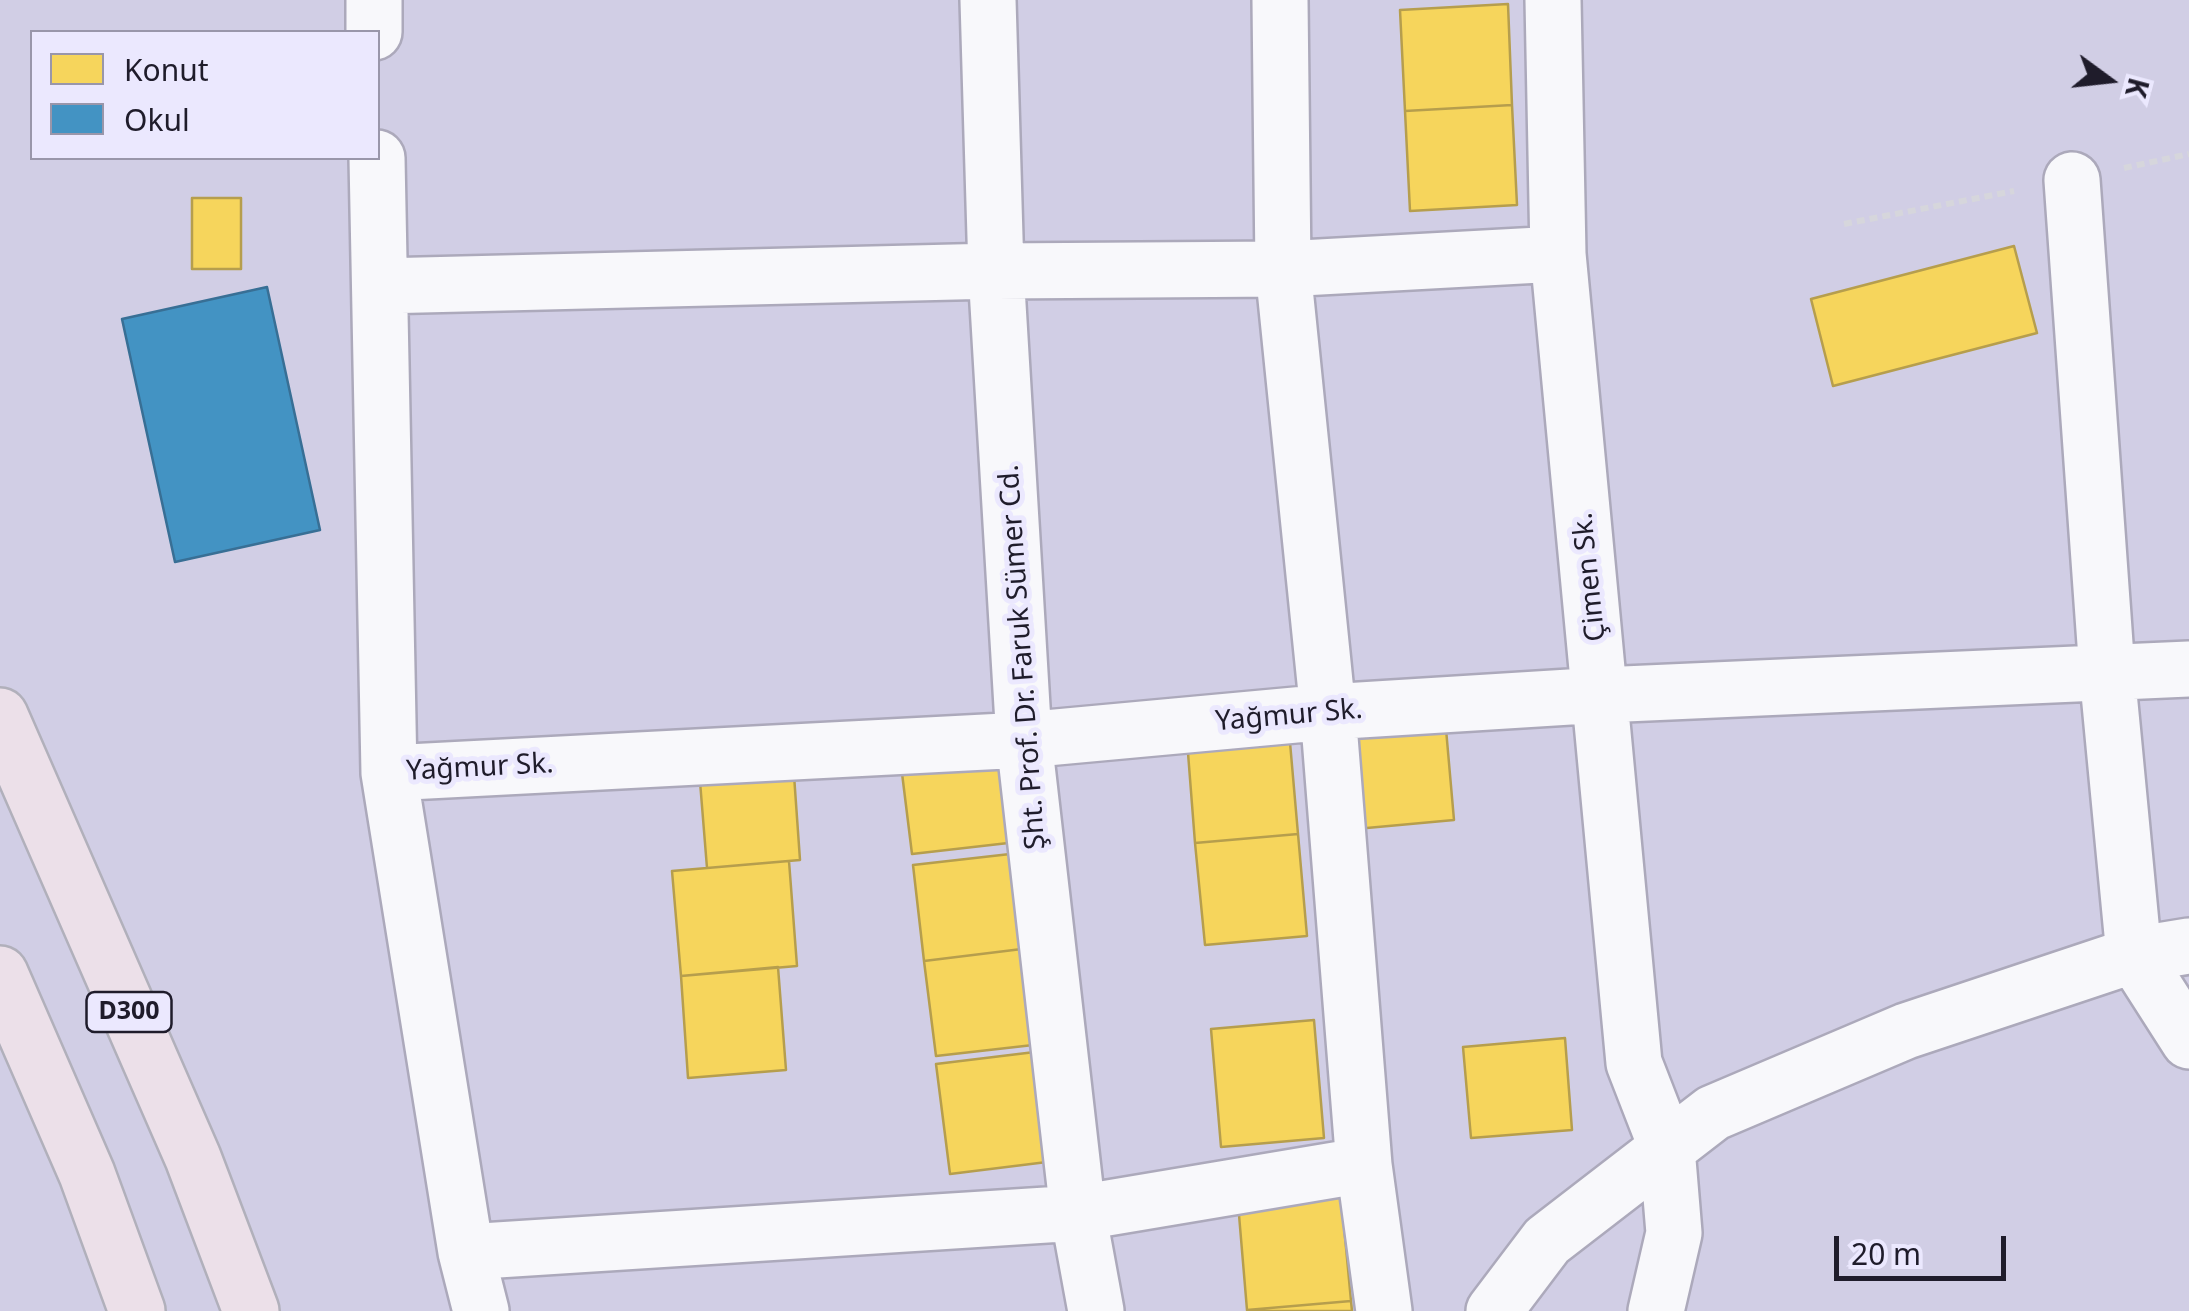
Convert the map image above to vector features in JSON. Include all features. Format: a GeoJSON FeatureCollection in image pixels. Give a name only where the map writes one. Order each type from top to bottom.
{"type":"FeatureCollection","features":[{"type":"Feature","properties":{"kind":"highway","name":"D300"},"geometry":{"type":"LineString","coordinates":[[0,716],[193,1158],[251,1311]]}},
{"type":"Feature","properties":{"kind":"highway"},"geometry":{"type":"LineString","coordinates":[[0,974],[87,1174],[137,1311]]}},
{"type":"Feature","properties":{"kind":"street"},"geometry":{"type":"LineString","coordinates":[[374,0],[374,30]]}},
{"type":"Feature","properties":{"kind":"street","name":"Şht. Prof. Dr. Faruk Sümer Cd."},"geometry":{"type":"LineString","coordinates":[[988,0],[996,270],[1024,740],[1078,1213],[1096,1311]]}},
{"type":"Feature","properties":{"kind":"street"},"geometry":{"type":"LineString","coordinates":[[1280,0],[1283,269],[1328,712],[1364,1165],[1384,1311]]}},
{"type":"Feature","properties":{"kind":"street","name":"Çimen Sk."},"geometry":{"type":"LineString","coordinates":[[1553,0],[1558,254],[1634,1062],[1667,1148],[1674,1233],[1656,1311]]}},
{"type":"Feature","properties":{"kind":"street"},"geometry":{"type":"LineString","coordinates":[[377,160],[389,773],[466,1252],[481,1311]]}},
{"type":"Feature","properties":{"kind":"street"},"geometry":{"type":"LineString","coordinates":[[2072,180],[2106,672],[2134,955],[2189,1041]]}},
{"type":"Feature","properties":{"kind":"street"},"geometry":{"type":"LineString","coordinates":[[380,286],[996,270],[1283,269],[1558,254]]}},
{"type":"Feature","properties":{"kind":"street","name":"Yağmur Sk."},"geometry":{"type":"LineString","coordinates":[[389,773],[1024,740],[1328,712],[1602,695],[2189,669]]}},
{"type":"Feature","properties":{"kind":"street"},"geometry":{"type":"LineString","coordinates":[[1494,1311],[1547,1241],[1713,1113],[1906,1032],[2134,955],[2189,946]]}},
{"type":"Feature","properties":{"kind":"street"},"geometry":{"type":"LineString","coordinates":[[466,1252],[1078,1213],[1364,1165]]}},
{"type":"Feature","properties":{"kind":"building: Konut"},"geometry":{"type":"Polygon","coordinates":[[[1508,4],[1512,105],[1405,111],[1400,10],[1508,4]]]}},
{"type":"Feature","properties":{"kind":"building: Konut"},"geometry":{"type":"Polygon","coordinates":[[[1512,105],[1517,205],[1410,211],[1405,111],[1512,105]]]}},
{"type":"Feature","properties":{"kind":"building: Konut"},"geometry":{"type":"Polygon","coordinates":[[[192,198],[241,198],[241,269],[192,269],[192,198]]]}},
{"type":"Feature","properties":{"kind":"building: Konut"},"geometry":{"type":"Polygon","coordinates":[[[2014,246],[2037,333],[1833,386],[1811,299],[2014,246]]]}},
{"type":"Feature","properties":{"kind":"building: Konut"},"geometry":{"type":"Polygon","coordinates":[[[1446,729],[1454,820],[1345,830],[1338,739],[1446,729]]]}},
{"type":"Feature","properties":{"kind":"building: Konut"},"geometry":{"type":"Polygon","coordinates":[[[1289,731],[1298,834],[1195,843],[1187,740],[1289,731]]]}},
{"type":"Feature","properties":{"kind":"building: Konut"},"geometry":{"type":"Polygon","coordinates":[[[1006,752],[1017,842],[912,854],[901,765],[1006,752]]]}},
{"type":"Feature","properties":{"kind":"building: Konut"},"geometry":{"type":"Polygon","coordinates":[[[793,761],[800,860],[707,868],[699,769],[793,761]]]}},
{"type":"Feature","properties":{"kind":"building: Konut"},"geometry":{"type":"Polygon","coordinates":[[[1298,834],[1307,936],[1205,945],[1195,843],[1298,834]]]}},
{"type":"Feature","properties":{"kind":"building: Konut"},"geometry":{"type":"Polygon","coordinates":[[[1019,853],[1030,948],[924,961],[913,865],[1019,853]]]}},
{"type":"Feature","properties":{"kind":"building: Konut"},"geometry":{"type":"Polygon","coordinates":[[[789,861],[797,966],[681,976],[672,871],[789,861]]]}},
{"type":"Feature","properties":{"kind":"building: Konut"},"geometry":{"type":"Polygon","coordinates":[[[1030,948],[1042,1044],[936,1056],[924,961],[1030,948]]]}},
{"type":"Feature","properties":{"kind":"building: Konut"},"geometry":{"type":"Polygon","coordinates":[[[778,967],[786,1070],[688,1078],[681,976],[778,967]]]}},
{"type":"Feature","properties":{"kind":"building: Konut"},"geometry":{"type":"Polygon","coordinates":[[[1314,1020],[1324,1138],[1221,1147],[1211,1029],[1314,1020]]]}},
{"type":"Feature","properties":{"kind":"building: Konut"},"geometry":{"type":"Polygon","coordinates":[[[1565,1038],[1572,1130],[1471,1138],[1463,1047],[1565,1038]]]}},
{"type":"Feature","properties":{"kind":"building: Konut"},"geometry":{"type":"Polygon","coordinates":[[[1043,1051],[1055,1161],[950,1174],[936,1064],[1043,1051]]]}},
{"type":"Feature","properties":{"kind":"building: Konut"},"geometry":{"type":"Polygon","coordinates":[[[1340,1183],[1351,1301],[1247,1310],[1237,1191],[1340,1183]]]}},
{"type":"Feature","properties":{"kind":"building: Konut"},"geometry":{"type":"Polygon","coordinates":[[[1351,1301],[1352,1311],[1247,1310],[1351,1301]]]}},
{"type":"Feature","properties":{"kind":"building: Okul"},"geometry":{"type":"Polygon","coordinates":[[[267,287],[320,530],[175,562],[122,319],[267,287]]]}}]}
